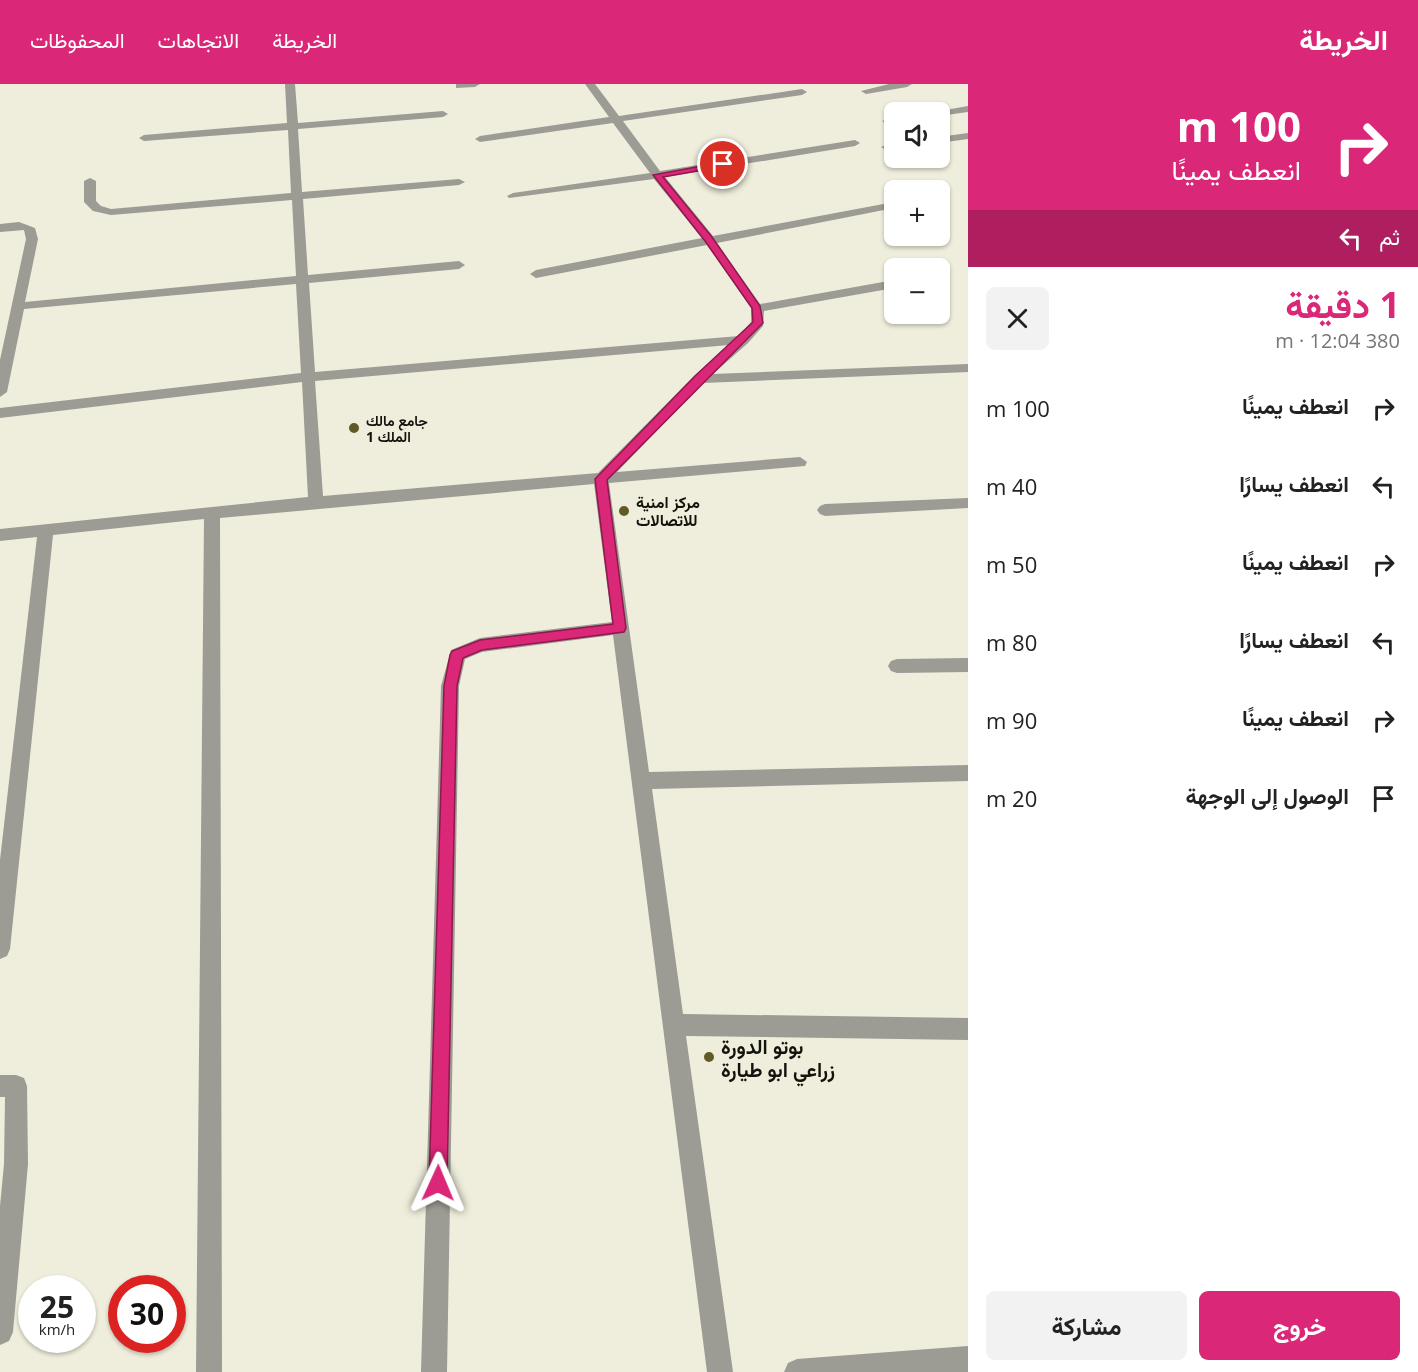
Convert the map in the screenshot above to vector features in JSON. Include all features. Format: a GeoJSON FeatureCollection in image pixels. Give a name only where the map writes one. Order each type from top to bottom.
{"type":"FeatureCollection","features":[{"type":"Feature","properties":{"kind":"street"},"geometry":{"type":"LineString","coordinates":[[290,84],[316,502]]}},
{"type":"Feature","properties":{"kind":"street"},"geometry":{"type":"LineString","coordinates":[[460,86],[475,84]]}},
{"type":"Feature","properties":{"kind":"street"},"geometry":{"type":"LineString","coordinates":[[590,84],[657,175],[709,239],[757,308],[758,323],[699,379],[601,479]]}},
{"type":"Feature","properties":{"kind":"street"},"geometry":{"type":"LineString","coordinates":[[866,91],[908,84]]}},
{"type":"Feature","properties":{"kind":"street"},"geometry":{"type":"LineString","coordinates":[[480,139],[801,92]]}},
{"type":"Feature","properties":{"kind":"street"},"geometry":{"type":"LineString","coordinates":[[950,111],[968,109]]}},
{"type":"Feature","properties":{"kind":"street"},"geometry":{"type":"LineString","coordinates":[[144,138],[443,114]]}},
{"type":"Feature","properties":{"kind":"street"},"geometry":{"type":"LineString","coordinates":[[950,138],[968,136]]}},
{"type":"Feature","properties":{"kind":"street"},"geometry":{"type":"LineString","coordinates":[[513,196],[855,143]]}},
{"type":"Feature","properties":{"kind":"street"},"geometry":{"type":"LineString","coordinates":[[90,181],[90,202],[97,208],[111,212],[459,183]]}},
{"type":"Feature","properties":{"kind":"street"},"geometry":{"type":"LineString","coordinates":[[536,274],[884,207]]}},
{"type":"Feature","properties":{"kind":"street"},"geometry":{"type":"LineString","coordinates":[[0,228],[19,226],[29,228],[33,238],[0,392]]}},
{"type":"Feature","properties":{"kind":"street"},"geometry":{"type":"LineString","coordinates":[[19,306],[302,282],[459,265]]}},
{"type":"Feature","properties":{"kind":"street"},"geometry":{"type":"LineString","coordinates":[[757,308],[884,286]]}},
{"type":"Feature","properties":{"kind":"street"},"geometry":{"type":"LineString","coordinates":[[0,413],[308,377],[742,340]]}},
{"type":"Feature","properties":{"kind":"street"},"geometry":{"type":"LineString","coordinates":[[699,379],[968,368]]}},
{"type":"Feature","properties":{"kind":"street"},"geometry":{"type":"LineString","coordinates":[[0,535],[316,502],[800,462]]}},
{"type":"Feature","properties":{"kind":"street"},"geometry":{"type":"LineString","coordinates":[[601,479],[720,1372]]}},
{"type":"Feature","properties":{"kind":"street"},"geometry":{"type":"LineString","coordinates":[[825,510],[968,503]]}},
{"type":"Feature","properties":{"kind":"street"},"geometry":{"type":"LineString","coordinates":[[209,1372],[212,513]]}},
{"type":"Feature","properties":{"kind":"street"},"geometry":{"type":"LineString","coordinates":[[0,950],[46,530]]}},
{"type":"Feature","properties":{"kind":"street"},"geometry":{"type":"LineString","coordinates":[[434,1372],[450,686],[457,655],[480,645],[620,628]]}},
{"type":"Feature","properties":{"kind":"street"},"geometry":{"type":"LineString","coordinates":[[897,666],[968,664]]}},
{"type":"Feature","properties":{"kind":"street"},"geometry":{"type":"LineString","coordinates":[[640,781],[968,773]]}},
{"type":"Feature","properties":{"kind":"street"},"geometry":{"type":"LineString","coordinates":[[673,1025],[968,1029]]}},
{"type":"Feature","properties":{"kind":"street"},"geometry":{"type":"LineString","coordinates":[[0,1086],[16,1086],[16,1164],[0,1332]]}},
{"type":"Feature","properties":{"kind":"street"},"geometry":{"type":"LineString","coordinates":[[797,1372],[968,1359]]}},
{"type":"Feature","properties":{"kind":"place","name":"جامع مالك الملك 1"},"geometry":{"type":"Point","coordinates":[354,428]}},
{"type":"Feature","properties":{"kind":"place","name":"مركز امنية للاتصالات"},"geometry":{"type":"Point","coordinates":[624,511]}},
{"type":"Feature","properties":{"kind":"place","name":"بوتو الدورة زراعي ابو طيارة"},"geometry":{"type":"Point","coordinates":[709,1057]}},
{"type":"Feature","properties":{"kind":"route"},"geometry":{"type":"LineString","coordinates":[[438,1183],[450,686],[457,655],[480,645],[620,628],[601,479],[699,379],[758,323],[757,308],[709,239],[657,175],[723,164]]}}]}
